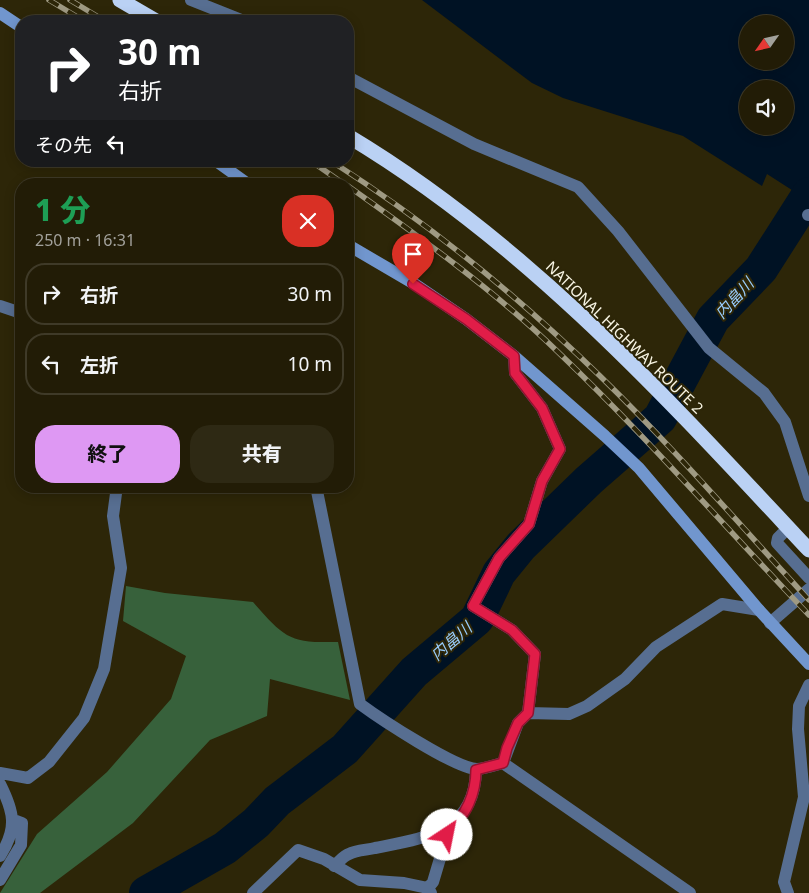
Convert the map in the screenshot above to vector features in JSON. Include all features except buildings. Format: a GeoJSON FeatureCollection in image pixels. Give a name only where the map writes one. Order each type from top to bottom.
{"type":"FeatureCollection","features":[{"type":"Feature","properties":{"kind":"highway"},"geometry":{"type":"LineString","coordinates":[[120,0],[146,15]]}},
{"type":"Feature","properties":{"kind":"highway","name":"NATIONAL HIGHWAY ROUTE 2"},"geometry":{"type":"LineString","coordinates":[[354,140],[429,190],[550,285],[654,386],[809,550]]}},
{"type":"Feature","properties":{"kind":"street"},"geometry":{"type":"LineString","coordinates":[[190,0],[229,15]]}},
{"type":"Feature","properties":{"kind":"street"},"geometry":{"type":"LineString","coordinates":[[0,13],[15,24]]}},
{"type":"Feature","properties":{"kind":"street"},"geometry":{"type":"LineString","coordinates":[[354,79],[474,144],[578,187],[618,231],[709,348],[764,393],[785,422],[809,496]]}},
{"type":"Feature","properties":{"kind":"street"},"geometry":{"type":"LineString","coordinates":[[224,167],[240,178]]}},
{"type":"Feature","properties":{"kind":"street"},"geometry":{"type":"LineString","coordinates":[[354,249],[458,314],[514,356],[605,436],[638,468],[759,610],[809,664]]}},
{"type":"Feature","properties":{"kind":"street"},"geometry":{"type":"LineString","coordinates":[[0,306],[15,311]]}},
{"type":"Feature","properties":{"kind":"street"},"geometry":{"type":"LineString","coordinates":[[503,763],[507,748],[518,723],[528,713],[535,654],[512,630],[473,606],[499,558],[529,524],[542,481],[560,449],[542,408],[515,373],[514,356]]}},
{"type":"Feature","properties":{"kind":"street"},"geometry":{"type":"LineString","coordinates":[[0,773],[28,778],[49,762],[84,718],[104,669],[121,568],[113,516],[116,493]]}},
{"type":"Feature","properties":{"kind":"street"},"geometry":{"type":"LineString","coordinates":[[317,493],[360,704],[381,720],[452,761],[476,770],[503,763],[690,893]]}},
{"type":"Feature","properties":{"kind":"street"},"geometry":{"type":"LineString","coordinates":[[788,528],[778,538],[776,543],[809,578]]}},
{"type":"Feature","properties":{"kind":"street"},"geometry":{"type":"LineString","coordinates":[[770,622],[809,589]]}},
{"type":"Feature","properties":{"kind":"street"},"geometry":{"type":"LineString","coordinates":[[528,713],[569,714],[586,706],[625,679],[656,647],[722,604],[759,610]]}},
{"type":"Feature","properties":{"kind":"street"},"geometry":{"type":"LineString","coordinates":[[788,893],[784,882],[804,797],[798,729],[799,706],[809,685]]}},
{"type":"Feature","properties":{"kind":"street"},"geometry":{"type":"LineString","coordinates":[[334,866],[348,854],[418,840],[452,826],[464,812],[476,785],[476,770]]}},
{"type":"Feature","properties":{"kind":"street"},"geometry":{"type":"LineString","coordinates":[[0,784],[10,803],[14,820],[10,837],[0,856]]}},
{"type":"Feature","properties":{"kind":"street"},"geometry":{"type":"LineString","coordinates":[[0,880],[21,845],[22,823],[14,820]]}},
{"type":"Feature","properties":{"kind":"street"},"geometry":{"type":"LineString","coordinates":[[253,893],[298,850],[324,859],[360,880],[404,883],[430,891],[447,835],[446,828]]}},
{"type":"Feature","properties":{"kind":"green space"},"geometry":{"type":"Polygon","coordinates":[[[126,586],[165,593],[253,602],[273,624],[289,636],[309,641],[338,642],[350,700],[270,679],[267,716],[210,740],[133,823],[40,893],[0,893],[37,834],[107,772],[171,699],[186,656],[123,621],[126,586]]]}},
{"type":"Feature","properties":{"kind":"water"},"geometry":{"type":"Polygon","coordinates":[[[422,0],[809,0],[809,201],[767,174],[762,186],[683,136],[563,98],[532,83],[422,0]]]}},
{"type":"Feature","properties":{"kind":"waterway","name":"内畠川"},"geometry":{"type":"LineString","coordinates":[[146,893],[225,848],[256,823],[277,801],[345,749],[414,672],[477,619],[499,573],[521,546],[589,480],[660,418],[713,319],[761,269],[809,194]]}},
{"type":"Feature","properties":{"kind":"railway"},"geometry":{"type":"LineString","coordinates":[[49,0],[74,15]]}},
{"type":"Feature","properties":{"kind":"railway"},"geometry":{"type":"LineString","coordinates":[[70,0],[95,15]]}},
{"type":"Feature","properties":{"kind":"railway"},"geometry":{"type":"LineString","coordinates":[[320,167],[335,178]]}},
{"type":"Feature","properties":{"kind":"railway"},"geometry":{"type":"LineString","coordinates":[[340,167],[402,209],[471,261],[569,346],[654,430],[809,600]]}},
{"type":"Feature","properties":{"kind":"railway"},"geometry":{"type":"LineString","coordinates":[[354,190],[456,265],[534,329],[623,416],[809,615]]}},
{"type":"Feature","properties":{"kind":"route"},"geometry":{"type":"LineString","coordinates":[[413,284],[466,319],[514,356],[515,373],[542,408],[560,449],[542,481],[529,524],[499,558],[473,606],[512,630],[535,654],[528,713],[518,723],[507,748],[503,763],[476,770],[476,785],[464,812],[452,826],[446,828],[447,835]]}}]}
